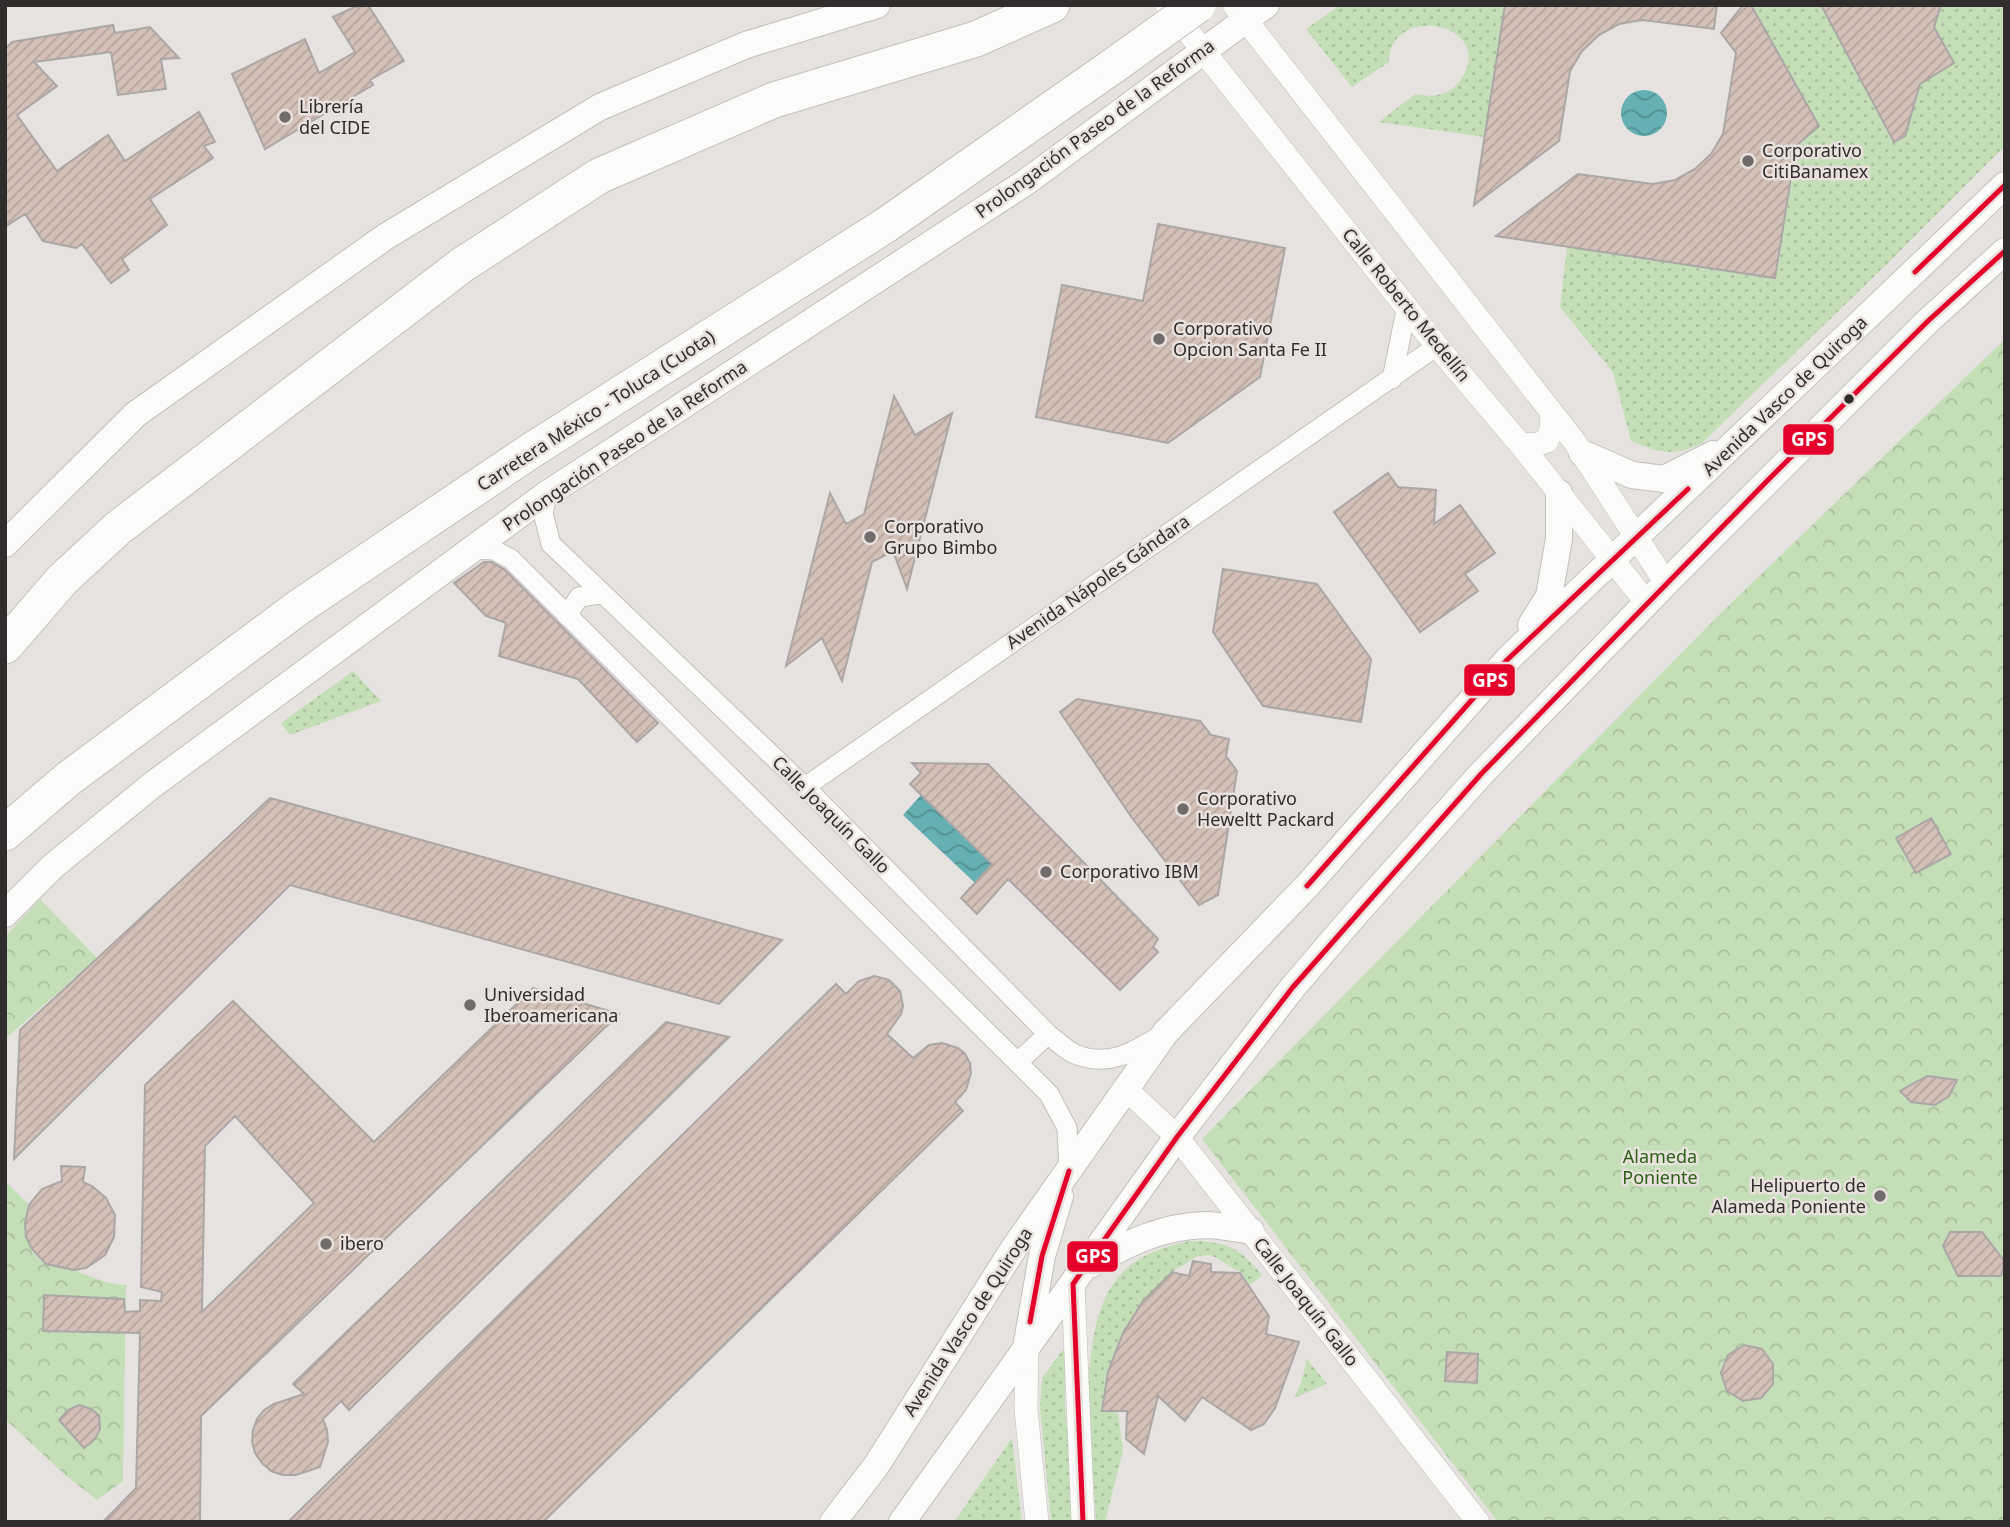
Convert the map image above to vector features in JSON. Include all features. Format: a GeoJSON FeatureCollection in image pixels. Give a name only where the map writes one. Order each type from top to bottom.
{"type":"FeatureCollection","features":[{"type":"Feature","properties":{"kind":"highway"},"geometry":{"type":"LineString","coordinates":[[5,646],[62,580],[118,528],[462,265],[599,176],[774,100],[976,39],[1052,5]]}},
{"type":"Feature","properties":{"kind":"highway","name":"Carretera México - Toluca (Cuota)"},"geometry":{"type":"LineString","coordinates":[[5,833],[68,779],[299,607],[529,452],[886,225],[1198,5]]}},
{"type":"Feature","properties":{"kind":"main road"},"geometry":{"type":"LineString","coordinates":[[5,544],[136,414],[385,237],[600,107],[746,45],[877,5]]}},
{"type":"Feature","properties":{"kind":"main road","name":"Prolongación Paseo de la Reforma"},"geometry":{"type":"LineString","coordinates":[[5,914],[52,867],[150,786],[472,548],[547,494],[1004,197],[1205,51],[1249,10]]}},
{"type":"Feature","properties":{"kind":"main road","name":"Avenida Vasco de Quiroga"},"geometry":{"type":"LineString","coordinates":[[833,1522],[876,1466],[1014,1248],[1166,1032],[1307,886],[1508,659],[2005,185]]}},
{"type":"Feature","properties":{"kind":"main road"},"geometry":{"type":"LineString","coordinates":[[902,1522],[1177,1137],[1293,987],[1353,917],[1482,773],[1666,583],[1928,321],[2005,251]]}},
{"type":"Feature","properties":{"kind":"main road"},"geometry":{"type":"LineString","coordinates":[[1583,453],[1632,475],[1664,479],[1740,440]]}},
{"type":"Feature","properties":{"kind":"main road"},"geometry":{"type":"LineString","coordinates":[[1508,659],[1549,596],[1559,539],[1559,493]]}},
{"type":"Feature","properties":{"kind":"main road"},"geometry":{"type":"LineString","coordinates":[[1027,1344],[1042,1256],[1069,1171]]}},
{"type":"Feature","properties":{"kind":"main road"},"geometry":{"type":"LineString","coordinates":[[1079,1276],[1125,1244],[1147,1235],[1206,1226],[1251,1231]]}},
{"type":"Feature","properties":{"kind":"street","name":"Calle Roberto Medellín"},"geometry":{"type":"LineString","coordinates":[[1167,5],[1437,346],[1520,444],[1647,603]]}},
{"type":"Feature","properties":{"kind":"street"},"geometry":{"type":"LineString","coordinates":[[1249,10],[1583,453],[1666,583]]}},
{"type":"Feature","properties":{"kind":"street"},"geometry":{"type":"LineString","coordinates":[[1392,379],[1407,306]]}},
{"type":"Feature","properties":{"kind":"street","name":"Avenida Nápoles Gándara"},"geometry":{"type":"LineString","coordinates":[[805,788],[1437,346]]}},
{"type":"Feature","properties":{"kind":"street"},"geometry":{"type":"LineString","coordinates":[[1520,444],[1535,445],[1547,441],[1552,414]]}},
{"type":"Feature","properties":{"kind":"street","name":"Calle Joaquín Gallo"},"geometry":{"type":"LineString","coordinates":[[547,494],[543,513],[551,544],[805,788],[1048,1034],[1075,1054],[1114,1058],[1130,1054],[1166,1032]]}},
{"type":"Feature","properties":{"kind":"street"},"geometry":{"type":"LineString","coordinates":[[472,548],[494,551],[511,559],[1049,1094],[1067,1128],[1069,1171]]}},
{"type":"Feature","properties":{"kind":"street"},"geometry":{"type":"LineString","coordinates":[[567,616],[579,597],[601,594]]}},
{"type":"Feature","properties":{"kind":"street"},"geometry":{"type":"LineString","coordinates":[[1017,1062],[1048,1034]]}},
{"type":"Feature","properties":{"kind":"street","name":"Calle Joaquín Gallo"},"geometry":{"type":"LineString","coordinates":[[1126,1089],[1177,1137],[1478,1522]]}},
{"type":"Feature","properties":{"kind":"street"},"geometry":{"type":"LineString","coordinates":[[1079,1276],[1083,1522]]}},
{"type":"Feature","properties":{"kind":"street"},"geometry":{"type":"LineString","coordinates":[[1027,1344],[1026,1409],[1037,1522]]}},
{"type":"Feature","properties":{"kind":"green space"},"geometry":{"type":"Polygon","coordinates":[[[1340,5],[1505,5],[1484,137],[1379,122],[1415,94],[1439,95],[1455,87],[1468,62],[1466,46],[1456,34],[1441,27],[1423,26],[1406,31],[1394,43],[1389,62],[1352,87],[1306,29],[1340,5]]]}},
{"type":"Feature","properties":{"kind":"green space"},"geometry":{"type":"Polygon","coordinates":[[[1751,5],[1821,5],[1894,142],[1905,136],[1920,84],[1954,63],[1934,27],[1941,5],[2005,5],[2005,146],[1702,443],[1675,452],[1658,451],[1631,441],[1613,372],[1560,307],[1567,247],[1775,277],[1796,148],[1819,126],[1751,5]]]}},
{"type":"Feature","properties":{"kind":"green space","name":"Alameda Poniente"},"geometry":{"type":"Polygon","coordinates":[[[2005,339],[2005,1522],[1498,1522],[1202,1139],[1720,614],[2005,339]]]}},
{"type":"Feature","properties":{"kind":"green space"},"geometry":{"type":"Polygon","coordinates":[[[353,671],[381,701],[290,735],[281,723],[353,671]]]}},
{"type":"Feature","properties":{"kind":"green space"},"geometry":{"type":"Polygon","coordinates":[[[40,899],[97,958],[5,1039],[5,937],[40,899]]]}},
{"type":"Feature","properties":{"kind":"green space"},"geometry":{"type":"Polygon","coordinates":[[[5,1181],[29,1205],[27,1238],[39,1259],[46,1264],[73,1270],[105,1282],[126,1285],[123,1481],[97,1500],[64,1474],[5,1419],[5,1181]]]}},
{"type":"Feature","properties":{"kind":"green space"},"geometry":{"type":"Polygon","coordinates":[[[1190,1241],[1231,1248],[1247,1258],[1262,1275],[1249,1286],[1242,1273],[1211,1255],[1197,1256],[1172,1272],[1143,1301],[1103,1411],[1118,1411],[1123,1451],[1105,1522],[1096,1522],[1090,1430],[1090,1363],[1094,1332],[1103,1304],[1116,1280],[1131,1265],[1159,1250],[1190,1241]]]}},
{"type":"Feature","properties":{"kind":"green space"},"geometry":{"type":"Polygon","coordinates":[[[1065,1347],[1065,1406],[1076,1522],[1051,1522],[1040,1407],[1042,1378],[1065,1347]]]}},
{"type":"Feature","properties":{"kind":"green space"},"geometry":{"type":"Polygon","coordinates":[[[1307,1359],[1327,1384],[1294,1398],[1301,1383],[1307,1359]]]}},
{"type":"Feature","properties":{"kind":"green space"},"geometry":{"type":"Polygon","coordinates":[[[1012,1438],[1022,1522],[954,1522],[1012,1438]]]}},
{"type":"Feature","properties":{"kind":"water"},"geometry":{"type":"Polygon","coordinates":[[[1644,90],[1660,97],[1667,113],[1660,129],[1644,136],[1628,129],[1621,113],[1628,97],[1644,90]]]}},
{"type":"Feature","properties":{"kind":"water"},"geometry":{"type":"Polygon","coordinates":[[[921,795],[992,864],[975,883],[903,815],[921,795]]]}},
{"type":"Feature","properties":{"kind":"building","name":"Librería del CIDE"},"geometry":{"type":"Polygon","coordinates":[[[359,5],[368,5],[404,61],[370,80],[373,85],[265,149],[232,74],[305,39],[319,73],[355,52],[333,17],[359,5]]]}},
{"type":"Feature","properties":{"kind":"building"},"geometry":{"type":"Polygon","coordinates":[[[1505,5],[1717,5],[1714,29],[1642,20],[1619,24],[1599,35],[1582,51],[1570,71],[1559,141],[1474,205],[1505,5]]]}},
{"type":"Feature","properties":{"kind":"building","name":"Corporativo CitiBanamex"},"geometry":{"type":"Polygon","coordinates":[[[1743,5],[1751,5],[1819,126],[1796,146],[1775,278],[1496,236],[1578,174],[1653,184],[1675,180],[1695,169],[1711,154],[1723,134],[1736,53],[1721,33],[1743,5]]]}},
{"type":"Feature","properties":{"kind":"building"},"geometry":{"type":"Polygon","coordinates":[[[1821,5],[1941,5],[1934,27],[1954,63],[1920,84],[1905,136],[1894,142],[1821,5]]]}},
{"type":"Feature","properties":{"kind":"building"},"geometry":{"type":"Polygon","coordinates":[[[113,25],[115,33],[150,27],[179,58],[161,59],[166,89],[118,95],[111,52],[34,62],[57,86],[17,115],[57,171],[108,135],[125,161],[199,112],[215,142],[204,146],[213,158],[150,199],[167,225],[122,259],[129,270],[111,283],[82,244],[76,248],[43,241],[25,214],[5,227],[5,49],[12,42],[113,25]]]}},
{"type":"Feature","properties":{"kind":"building","name":"Corporativo Opcion Santa Fe II"},"geometry":{"type":"Polygon","coordinates":[[[1158,224],[1285,248],[1260,377],[1168,443],[1036,417],[1062,285],[1143,301],[1158,224]]]}},
{"type":"Feature","properties":{"kind":"building","name":"Corporativo Grupo Bimbo"},"geometry":{"type":"Polygon","coordinates":[[[894,396],[915,435],[952,413],[907,589],[893,551],[872,562],[842,681],[822,638],[786,666],[830,493],[846,524],[864,514],[894,396]]]}},
{"type":"Feature","properties":{"kind":"building"},"geometry":{"type":"Polygon","coordinates":[[[1388,473],[1398,487],[1436,490],[1434,524],[1460,505],[1495,553],[1465,574],[1478,591],[1420,632],[1334,512],[1388,473]]]}},
{"type":"Feature","properties":{"kind":"building"},"geometry":{"type":"Polygon","coordinates":[[[484,562],[491,562],[504,569],[658,723],[637,742],[578,679],[499,656],[506,623],[486,616],[454,583],[484,562]]]}},
{"type":"Feature","properties":{"kind":"building"},"geometry":{"type":"Polygon","coordinates":[[[1223,569],[1317,584],[1371,659],[1361,722],[1263,706],[1213,632],[1223,569]]]}},
{"type":"Feature","properties":{"kind":"building","name":"Corporativo Heweltt Packard"},"geometry":{"type":"Polygon","coordinates":[[[1077,699],[1200,721],[1211,735],[1229,739],[1226,756],[1237,771],[1218,895],[1199,905],[1132,818],[1060,712],[1077,699]]]}},
{"type":"Feature","properties":{"kind":"building","name":"Corporativo IBM"},"geometry":{"type":"Polygon","coordinates":[[[912,763],[988,764],[1158,939],[1153,947],[1158,952],[1120,990],[1008,879],[977,914],[961,898],[992,864],[910,784],[921,773],[912,763]]]}},
{"type":"Feature","properties":{"kind":"building"},"geometry":{"type":"Polygon","coordinates":[[[270,798],[782,940],[719,1004],[290,885],[14,1159],[20,1030],[270,798]]]}},
{"type":"Feature","properties":{"kind":"building"},"geometry":{"type":"Polygon","coordinates":[[[1931,818],[1951,854],[1916,873],[1896,838],[1931,818]]]}},
{"type":"Feature","properties":{"kind":"building"},"geometry":{"type":"Polygon","coordinates":[[[874,976],[889,980],[900,991],[903,1006],[901,1014],[887,1034],[913,1058],[929,1045],[942,1043],[958,1048],[965,1054],[971,1073],[966,1090],[955,1102],[963,1111],[543,1522],[288,1522],[836,984],[846,994],[859,981],[874,976]]]}},
{"type":"Feature","properties":{"kind":"building","name":"ibero"},"geometry":{"type":"Polygon","coordinates":[[[533,988],[619,1014],[201,1416],[200,1522],[103,1522],[136,1488],[140,1333],[43,1331],[44,1295],[124,1299],[125,1312],[140,1311],[140,1300],[161,1301],[162,1292],[141,1287],[145,1085],[233,1001],[374,1142],[533,988]],[[235,1116],[205,1146],[202,1312],[314,1203],[235,1116]]]}},
{"type":"Feature","properties":{"kind":"building","name":"ibero"},"geometry":{"type":"Polygon","coordinates":[[[666,1022],[729,1037],[349,1410],[341,1401],[323,1419],[328,1442],[320,1467],[296,1475],[283,1475],[271,1471],[262,1463],[252,1442],[257,1419],[264,1410],[304,1394],[293,1384],[666,1022]]]}},
{"type":"Feature","properties":{"kind":"building"},"geometry":{"type":"Polygon","coordinates":[[[1927,1076],[1957,1080],[1949,1096],[1935,1105],[1911,1102],[1900,1091],[1927,1076]]]}},
{"type":"Feature","properties":{"kind":"building"},"geometry":{"type":"Polygon","coordinates":[[[61,1166],[85,1167],[83,1182],[106,1198],[115,1215],[114,1237],[105,1255],[86,1268],[74,1270],[46,1264],[32,1249],[26,1237],[25,1223],[29,1205],[42,1189],[62,1181],[61,1166]]]}},
{"type":"Feature","properties":{"kind":"building"},"geometry":{"type":"Polygon","coordinates":[[[1950,1232],[1982,1232],[2005,1262],[2001,1276],[1958,1276],[1943,1246],[1950,1232]]]}},
{"type":"Feature","properties":{"kind":"building"},"geometry":{"type":"Polygon","coordinates":[[[1193,1261],[1211,1264],[1211,1272],[1240,1273],[1269,1316],[1266,1334],[1299,1342],[1275,1408],[1264,1424],[1251,1430],[1202,1397],[1185,1421],[1158,1396],[1144,1454],[1126,1439],[1127,1411],[1102,1411],[1108,1372],[1123,1333],[1143,1301],[1172,1272],[1189,1276],[1193,1261]]]}},
{"type":"Feature","properties":{"kind":"building"},"geometry":{"type":"Polygon","coordinates":[[[1744,1345],[1762,1349],[1773,1364],[1773,1384],[1761,1398],[1743,1401],[1727,1391],[1721,1373],[1728,1355],[1744,1345]]]}},
{"type":"Feature","properties":{"kind":"building"},"geometry":{"type":"Polygon","coordinates":[[[1447,1352],[1478,1354],[1477,1383],[1445,1381],[1447,1352]]]}},
{"type":"Feature","properties":{"kind":"building"},"geometry":{"type":"Polygon","coordinates":[[[79,1405],[99,1415],[100,1429],[95,1439],[84,1448],[59,1420],[68,1410],[79,1405]]]}},
{"type":"Feature","properties":{"kind":"transit line","name":"GPS"},"geometry":{"type":"LineString","coordinates":[[1915,272],[2005,185]]}},
{"type":"Feature","properties":{"kind":"transit line","name":"GPS"},"geometry":{"type":"LineString","coordinates":[[1083,1522],[1073,1284],[1177,1137],[1293,987],[1482,773],[1769,479],[1928,321],[2005,251]]}},
{"type":"Feature","properties":{"kind":"transit line","name":"GPS"},"geometry":{"type":"LineString","coordinates":[[1307,886],[1508,659],[1688,489]]}},
{"type":"Feature","properties":{"kind":"transit line","name":"GPS"},"geometry":{"type":"LineString","coordinates":[[1030,1322],[1042,1256],[1069,1171]]}},
{"type":"Feature","properties":{"kind":"place","name":"Librería del CIDE"},"geometry":{"type":"Point","coordinates":[285,117]}},
{"type":"Feature","properties":{"kind":"place","name":"Corporativo CitiBanamex"},"geometry":{"type":"Point","coordinates":[1748,161]}},
{"type":"Feature","properties":{"kind":"place","name":"Corporativo Opcion Santa Fe II"},"geometry":{"type":"Point","coordinates":[1159,339]}},
{"type":"Feature","properties":{"kind":"place","name":"Corporativo Grupo Bimbo"},"geometry":{"type":"Point","coordinates":[870,537]}},
{"type":"Feature","properties":{"kind":"place","name":"Corporativo Heweltt Packard"},"geometry":{"type":"Point","coordinates":[1183,809]}},
{"type":"Feature","properties":{"kind":"place","name":"Corporativo IBM"},"geometry":{"type":"Point","coordinates":[1046,872]}},
{"type":"Feature","properties":{"kind":"place","name":"Universidad Iberoamericana"},"geometry":{"type":"Point","coordinates":[470,1005]}},
{"type":"Feature","properties":{"kind":"place","name":"Helipuerto de Alameda Poniente"},"geometry":{"type":"Point","coordinates":[1880,1196]}},
{"type":"Feature","properties":{"kind":"place","name":"ibero"},"geometry":{"type":"Point","coordinates":[326,1244]}}]}
